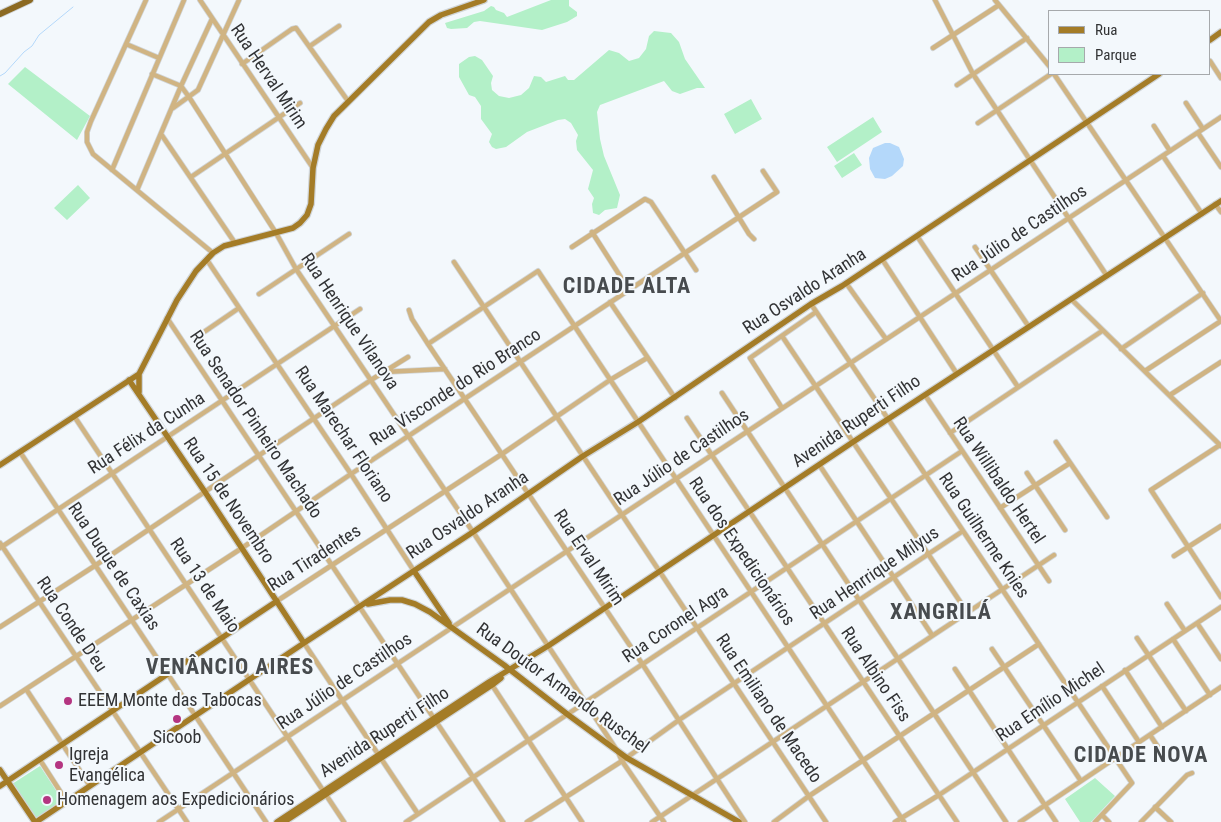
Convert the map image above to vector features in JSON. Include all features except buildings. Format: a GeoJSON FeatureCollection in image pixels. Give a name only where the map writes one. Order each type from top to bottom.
{"type":"FeatureCollection","features":[{"type":"Feature","properties":{"kind":"highway"},"geometry":{"type":"LineString","coordinates":[[0,14],[30,0]]}},
{"type":"Feature","properties":{"kind":"main road"},"geometry":{"type":"LineString","coordinates":[[138,392],[139,374],[167,318],[196,271],[213,253],[224,246],[293,228],[300,224],[307,215],[311,204],[313,168],[318,145],[334,116],[429,22],[441,15],[484,0]]}},
{"type":"Feature","properties":{"kind":"main road","name":"Rua Osvaldo Aranha"},"geometry":{"type":"LineString","coordinates":[[36,822],[379,595],[583,456],[675,398],[811,304],[846,283],[1158,75]]}},
{"type":"Feature","properties":{"kind":"main road","name":"Avenida Ruperti Filho"},"geometry":{"type":"LineString","coordinates":[[284,822],[380,756],[659,573],[888,419],[1221,201]]}},
{"type":"Feature","properties":{"kind":"main road"},"geometry":{"type":"LineString","coordinates":[[0,465],[139,374]]}},
{"type":"Feature","properties":{"kind":"main road","name":"Rua 15 de Novembro"},"geometry":{"type":"LineString","coordinates":[[129,380],[304,643]]}},
{"type":"Feature","properties":{"kind":"main road","name":"Rua Marechar Floriano"},"geometry":{"type":"LineString","coordinates":[[414,571],[452,627]]}},
{"type":"Feature","properties":{"kind":"main road"},"geometry":{"type":"LineString","coordinates":[[379,595],[382,601]]}},
{"type":"Feature","properties":{"kind":"main road","name":"Rua Doutor Armando Ruschel"},"geometry":{"type":"LineString","coordinates":[[362,606],[382,601],[402,600],[430,612],[510,670],[618,752],[624,759],[739,822]]}},
{"type":"Feature","properties":{"kind":"main road","name":"Rua Tiradentes"},"geometry":{"type":"LineString","coordinates":[[0,786],[277,601]]}},
{"type":"Feature","properties":{"kind":"main road"},"geometry":{"type":"LineString","coordinates":[[0,770],[36,822]]}},
{"type":"Feature","properties":{"kind":"main road","name":"Avenida Ruperti Filho"},"geometry":{"type":"LineString","coordinates":[[277,822],[325,793]]}},
{"type":"Feature","properties":{"kind":"street"},"geometry":{"type":"LineString","coordinates":[[146,0],[87,132],[87,142],[93,154],[213,253]]}},
{"type":"Feature","properties":{"kind":"street"},"geometry":{"type":"LineString","coordinates":[[112,170],[184,0]]}},
{"type":"Feature","properties":{"kind":"street","name":"Rua Herval Mirim"},"geometry":{"type":"LineString","coordinates":[[200,0],[313,168]]}},
{"type":"Feature","properties":{"kind":"street"},"geometry":{"type":"LineString","coordinates":[[172,109],[198,90],[239,0]]}},
{"type":"Feature","properties":{"kind":"street"},"geometry":{"type":"LineString","coordinates":[[935,0],[973,74],[1107,276]]}},
{"type":"Feature","properties":{"kind":"street"},"geometry":{"type":"LineString","coordinates":[[995,0],[1048,64]]}},
{"type":"Feature","properties":{"kind":"street"},"geometry":{"type":"LineString","coordinates":[[933,48],[999,5]]}},
{"type":"Feature","properties":{"kind":"street"},"geometry":{"type":"LineString","coordinates":[[137,190],[212,19]]}},
{"type":"Feature","properties":{"kind":"street"},"geometry":{"type":"LineString","coordinates":[[310,46],[339,26]]}},
{"type":"Feature","properties":{"kind":"street"},"geometry":{"type":"LineString","coordinates":[[242,64],[296,28],[348,101]]}},
{"type":"Feature","properties":{"kind":"street"},"geometry":{"type":"LineString","coordinates":[[957,85],[1027,38]]}},
{"type":"Feature","properties":{"kind":"street"},"geometry":{"type":"LineString","coordinates":[[126,44],[159,58]]}},
{"type":"Feature","properties":{"kind":"street"},"geometry":{"type":"LineString","coordinates":[[1211,63],[1221,78]]}},
{"type":"Feature","properties":{"kind":"street"},"geometry":{"type":"LineString","coordinates":[[152,74],[181,86]]}},
{"type":"Feature","properties":{"kind":"street"},"geometry":{"type":"LineString","coordinates":[[978,123],[1051,75]]}},
{"type":"Feature","properties":{"kind":"street"},"geometry":{"type":"LineString","coordinates":[[1054,75],[1088,122],[1221,321],[1145,371]]}},
{"type":"Feature","properties":{"kind":"street","name":"Rua Henrique Vilanova"},"geometry":{"type":"LineString","coordinates":[[181,86],[226,153],[276,232],[296,269],[334,327],[444,492],[473,532],[618,752]]}},
{"type":"Feature","properties":{"kind":"street"},"geometry":{"type":"LineString","coordinates":[[191,177],[300,103]]}},
{"type":"Feature","properties":{"kind":"street"},"geometry":{"type":"LineString","coordinates":[[1186,103],[1203,130]]}},
{"type":"Feature","properties":{"kind":"street","name":"Rua Júlio de Castilhos"},"geometry":{"type":"LineString","coordinates":[[159,822],[1221,118]]}},
{"type":"Feature","properties":{"kind":"street"},"geometry":{"type":"LineString","coordinates":[[1154,126],[1170,151]]}},
{"type":"Feature","properties":{"kind":"street"},"geometry":{"type":"LineString","coordinates":[[1198,133],[1221,167]]}},
{"type":"Feature","properties":{"kind":"street"},"geometry":{"type":"LineString","coordinates":[[161,134],[235,243]]}},
{"type":"Feature","properties":{"kind":"street"},"geometry":{"type":"LineString","coordinates":[[1163,156],[1202,214]]}},
{"type":"Feature","properties":{"kind":"street","name":"Rua Visconde do Rio Branco"},"geometry":{"type":"LineString","coordinates":[[0,706],[242,548],[777,192],[764,171]]}},
{"type":"Feature","properties":{"kind":"street"},"geometry":{"type":"LineString","coordinates":[[714,177],[754,239]]}},
{"type":"Feature","properties":{"kind":"street"},"geometry":{"type":"LineString","coordinates":[[572,247],[592,232],[645,199],[651,202],[696,270]]}},
{"type":"Feature","properties":{"kind":"street"},"geometry":{"type":"LineString","coordinates":[[1215,204],[1221,212]]}},
{"type":"Feature","properties":{"kind":"street"},"geometry":{"type":"LineString","coordinates":[[592,232],[629,290]]}},
{"type":"Feature","properties":{"kind":"street"},"geometry":{"type":"LineString","coordinates":[[259,294],[349,234]]}},
{"type":"Feature","properties":{"kind":"street"},"geometry":{"type":"LineString","coordinates":[[917,236],[1018,387]]}},
{"type":"Feature","properties":{"kind":"street"},"geometry":{"type":"LineString","coordinates":[[976,247],[1029,327]]}},
{"type":"Feature","properties":{"kind":"street"},"geometry":{"type":"LineString","coordinates":[[882,259],[957,374]]}},
{"type":"Feature","properties":{"kind":"street","name":"Rua Marechar Floriano"},"geometry":{"type":"LineString","coordinates":[[207,260],[314,418],[414,571]]}},
{"type":"Feature","properties":{"kind":"street","name":"Rua Emiliano de Macedo"},"geometry":{"type":"LineString","coordinates":[[454,262],[826,822]]}},
{"type":"Feature","properties":{"kind":"street","name":"Rua dos Expedicionários"},"geometry":{"type":"LineString","coordinates":[[485,307],[538,271],[903,820]]}},
{"type":"Feature","properties":{"kind":"street"},"geometry":{"type":"LineString","coordinates":[[846,283],[886,339]]}},
{"type":"Feature","properties":{"kind":"street"},"geometry":{"type":"LineString","coordinates":[[1121,348],[1203,293]]}},
{"type":"Feature","properties":{"kind":"street"},"geometry":{"type":"LineString","coordinates":[[1071,299],[1221,445],[1152,490],[1221,597]]}},
{"type":"Feature","properties":{"kind":"street"},"geometry":{"type":"LineString","coordinates":[[610,302],[675,398]]}},
{"type":"Feature","properties":{"kind":"street","name":"Rua Guilherme Knies"},"geometry":{"type":"LineString","coordinates":[[811,304],[1132,783],[1102,815]]}},
{"type":"Feature","properties":{"kind":"street"},"geometry":{"type":"LineString","coordinates":[[428,344],[485,307]]}},
{"type":"Feature","properties":{"kind":"street"},"geometry":{"type":"LineString","coordinates":[[204,332],[239,308]]}},
{"type":"Feature","properties":{"kind":"street","name":"Rua Félix da Cunha"},"geometry":{"type":"LineString","coordinates":[[1,546],[360,309]]}},
{"type":"Feature","properties":{"kind":"street","name":"Rua Erval Mirim"},"geometry":{"type":"LineString","coordinates":[[409,310],[412,319],[428,344],[643,665],[745,822]]}},
{"type":"Feature","properties":{"kind":"street"},"geometry":{"type":"LineString","coordinates":[[782,408],[750,359],[751,356],[816,312]]}},
{"type":"Feature","properties":{"kind":"street","name":"Rua Senador Pinheiro Machado"},"geometry":{"type":"LineString","coordinates":[[167,318],[332,566],[362,606],[397,664],[503,822]]}},
{"type":"Feature","properties":{"kind":"street"},"geometry":{"type":"LineString","coordinates":[[950,432],[1102,330]]}},
{"type":"Feature","properties":{"kind":"street"},"geometry":{"type":"LineString","coordinates":[[782,336],[967,612]]}},
{"type":"Feature","properties":{"kind":"street"},"geometry":{"type":"LineString","coordinates":[[0,627],[408,357]]}},
{"type":"Feature","properties":{"kind":"street","name":"Rua Tiradentes"},"geometry":{"type":"LineString","coordinates":[[277,601],[502,454],[610,380],[647,358]]}},
{"type":"Feature","properties":{"kind":"street"},"geometry":{"type":"LineString","coordinates":[[1170,395],[1221,362]]}},
{"type":"Feature","properties":{"kind":"street"},"geometry":{"type":"LineString","coordinates":[[383,372],[445,369]]}},
{"type":"Feature","properties":{"kind":"street"},"geometry":{"type":"LineString","coordinates":[[722,393],[1006,822]]}},
{"type":"Feature","properties":{"kind":"street","name":"Rua Willibaldo Hertel"},"geometry":{"type":"LineString","coordinates":[[925,395],[1049,581]]}},
{"type":"Feature","properties":{"kind":"street","name":"Rua 13 de Maio"},"geometry":{"type":"LineString","coordinates":[[74,416],[344,822]]}},
{"type":"Feature","properties":{"kind":"street","name":"Rua Albino Fiss"},"geometry":{"type":"LineString","coordinates":[[687,418],[957,822]]}},
{"type":"Feature","properties":{"kind":"street"},"geometry":{"type":"LineString","coordinates":[[1056,442],[1107,517]]}},
{"type":"Feature","properties":{"kind":"street","name":"Rua Coronel Agra"},"geometry":{"type":"LineString","coordinates":[[406,822],[962,451]]}},
{"type":"Feature","properties":{"kind":"street","name":"Rua Duque de Caxias"},"geometry":{"type":"LineString","coordinates":[[20,452],[266,822]]}},
{"type":"Feature","properties":{"kind":"street"},"geometry":{"type":"LineString","coordinates":[[1000,508],[1070,463]]}},
{"type":"Feature","properties":{"kind":"street"},"geometry":{"type":"LineString","coordinates":[[820,466],[932,635]]}},
{"type":"Feature","properties":{"kind":"street"},"geometry":{"type":"LineString","coordinates":[[1027,473],[1065,530]]}},
{"type":"Feature","properties":{"kind":"street"},"geometry":{"type":"LineString","coordinates":[[1174,556],[1221,526]]}},
{"type":"Feature","properties":{"kind":"street","name":"Rua Henrrique Milyus"},"geometry":{"type":"LineString","coordinates":[[527,822],[963,531]]}},
{"type":"Feature","properties":{"kind":"street","name":"Rua Conde D'eu"},"geometry":{"type":"LineString","coordinates":[[1,546],[141,752],[186,822]]}},
{"type":"Feature","properties":{"kind":"street"},"geometry":{"type":"LineString","coordinates":[[652,822],[1054,554]]}},
{"type":"Feature","properties":{"kind":"street"},"geometry":{"type":"LineString","coordinates":[[1166,604],[1185,631]]}},
{"type":"Feature","properties":{"kind":"street","name":"Rua Emílio Michel"},"geometry":{"type":"LineString","coordinates":[[895,822],[903,820],[1148,654],[1221,607]]}},
{"type":"Feature","properties":{"kind":"street"},"geometry":{"type":"LineString","coordinates":[[1197,623],[1221,659]]}},
{"type":"Feature","properties":{"kind":"street"},"geometry":{"type":"LineString","coordinates":[[1137,638],[1186,711]]}},
{"type":"Feature","properties":{"kind":"street"},"geometry":{"type":"LineString","coordinates":[[1173,639],[1210,695]]}},
{"type":"Feature","properties":{"kind":"street","name":"Rua 15 de Novembro"},"geometry":{"type":"LineString","coordinates":[[304,643],[418,814]]}},
{"type":"Feature","properties":{"kind":"street"},"geometry":{"type":"LineString","coordinates":[[774,822],[809,796],[1039,644]]}},
{"type":"Feature","properties":{"kind":"street"},"geometry":{"type":"LineString","coordinates":[[1216,652],[1221,648]]}},
{"type":"Feature","properties":{"kind":"street"},"geometry":{"type":"LineString","coordinates":[[992,649],[1081,781]]}},
{"type":"Feature","properties":{"kind":"street"},"geometry":{"type":"LineString","coordinates":[[955,669],[1056,822]]}},
{"type":"Feature","properties":{"kind":"street"},"geometry":{"type":"LineString","coordinates":[[1125,670],[1162,727]]}},
{"type":"Feature","properties":{"kind":"street"},"geometry":{"type":"LineString","coordinates":[[491,683],[582,822]]}},
{"type":"Feature","properties":{"kind":"street"},"geometry":{"type":"LineString","coordinates":[[1102,686],[1139,742]]}},
{"type":"Feature","properties":{"kind":"street"},"geometry":{"type":"LineString","coordinates":[[1020,822],[1221,687]]}},
{"type":"Feature","properties":{"kind":"street"},"geometry":{"type":"LineString","coordinates":[[26,690],[90,786]]}},
{"type":"Feature","properties":{"kind":"street"},"geometry":{"type":"LineString","coordinates":[[1150,735],[1162,753]]}},
{"type":"Feature","properties":{"kind":"street"},"geometry":{"type":"LineString","coordinates":[[624,759],[664,822]]}},
{"type":"Feature","properties":{"kind":"street"},"geometry":{"type":"LineString","coordinates":[[40,760],[67,802]]}},
{"type":"Feature","properties":{"kind":"street"},"geometry":{"type":"LineString","coordinates":[[1141,822],[1187,775],[1192,773]]}},
{"type":"Feature","properties":{"kind":"street"},"geometry":{"type":"LineString","coordinates":[[1155,807],[1171,822]]}},
{"type":"Feature","properties":{"kind":"street"},"geometry":{"type":"LineString","coordinates":[[1095,822],[1102,815],[1109,822]]}},
{"type":"Feature","properties":{"kind":"green space"},"geometry":{"type":"Polygon","coordinates":[[[551,0],[569,0],[569,6],[577,12],[577,16],[567,22],[542,30],[480,21],[474,22],[467,28],[451,29],[447,28],[445,23],[484,11],[491,6],[504,13],[507,17],[551,0]]]}},
{"type":"Feature","properties":{"kind":"green space"},"geometry":{"type":"Polygon","coordinates":[[[654,31],[671,33],[679,42],[685,59],[705,88],[697,88],[680,94],[672,91],[664,81],[600,105],[597,112],[600,139],[604,156],[620,195],[617,208],[605,210],[599,215],[593,213],[592,204],[594,198],[588,189],[593,170],[577,150],[576,141],[578,135],[571,123],[565,119],[558,120],[527,132],[506,147],[496,149],[489,142],[492,134],[481,119],[481,106],[475,97],[469,95],[459,77],[459,64],[469,57],[475,56],[482,60],[493,76],[492,90],[499,96],[509,98],[521,95],[529,88],[534,76],[541,77],[546,82],[565,76],[568,80],[574,80],[609,50],[619,53],[629,61],[639,58],[646,49],[649,36],[654,31]]]}},
{"type":"Feature","properties":{"kind":"green space"},"geometry":{"type":"Polygon","coordinates":[[[25,67],[90,116],[77,140],[8,84],[25,67]]]}},
{"type":"Feature","properties":{"kind":"green space"},"geometry":{"type":"Polygon","coordinates":[[[751,99],[762,119],[735,134],[724,114],[751,99]]]}},
{"type":"Feature","properties":{"kind":"green space"},"geometry":{"type":"Polygon","coordinates":[[[873,117],[882,132],[837,162],[827,147],[873,117]]]}},
{"type":"Feature","properties":{"kind":"green space"},"geometry":{"type":"Polygon","coordinates":[[[854,153],[862,165],[842,178],[834,166],[854,153]]]}},
{"type":"Feature","properties":{"kind":"green space"},"geometry":{"type":"Polygon","coordinates":[[[78,185],[90,198],[67,220],[54,208],[78,185]]]}},
{"type":"Feature","properties":{"kind":"green space"},"geometry":{"type":"Polygon","coordinates":[[[40,766],[63,801],[36,820],[12,784],[40,766]]]}},
{"type":"Feature","properties":{"kind":"green space"},"geometry":{"type":"Polygon","coordinates":[[[1095,778],[1115,796],[1091,822],[1080,822],[1065,799],[1095,778]]]}},
{"type":"Feature","properties":{"kind":"water"},"geometry":{"type":"Polygon","coordinates":[[[885,143],[899,147],[904,159],[903,166],[892,176],[885,179],[875,178],[870,169],[869,158],[873,148],[885,143]]]}},
{"type":"Feature","properties":{"kind":"waterway"},"geometry":{"type":"LineString","coordinates":[[0,76],[32,46],[39,35],[73,7]]}},
{"type":"Feature","properties":{"kind":"place","name":"EEEM Monte das Tabocas"},"geometry":{"type":"Point","coordinates":[68,701]}},
{"type":"Feature","properties":{"kind":"place","name":"Sicoob"},"geometry":{"type":"Point","coordinates":[177,719]}},
{"type":"Feature","properties":{"kind":"place","name":"Igreja Evangélica"},"geometry":{"type":"Point","coordinates":[59,765]}},
{"type":"Feature","properties":{"kind":"place","name":"Homenagem aos Expedicionários"},"geometry":{"type":"Point","coordinates":[47,800]}},
{"type":"Feature","properties":{"kind":"district","name":"CIDADE ALTA"},"geometry":{"type":"Point","coordinates":[627,287]}},
{"type":"Feature","properties":{"kind":"district","name":"XANGRILÁ"},"geometry":{"type":"Point","coordinates":[941,613]}},
{"type":"Feature","properties":{"kind":"district","name":"VENÂNCIO AIRES"},"geometry":{"type":"Point","coordinates":[230,668]}},
{"type":"Feature","properties":{"kind":"district","name":"CIDADE NOVA"},"geometry":{"type":"Point","coordinates":[1141,756]}}]}
